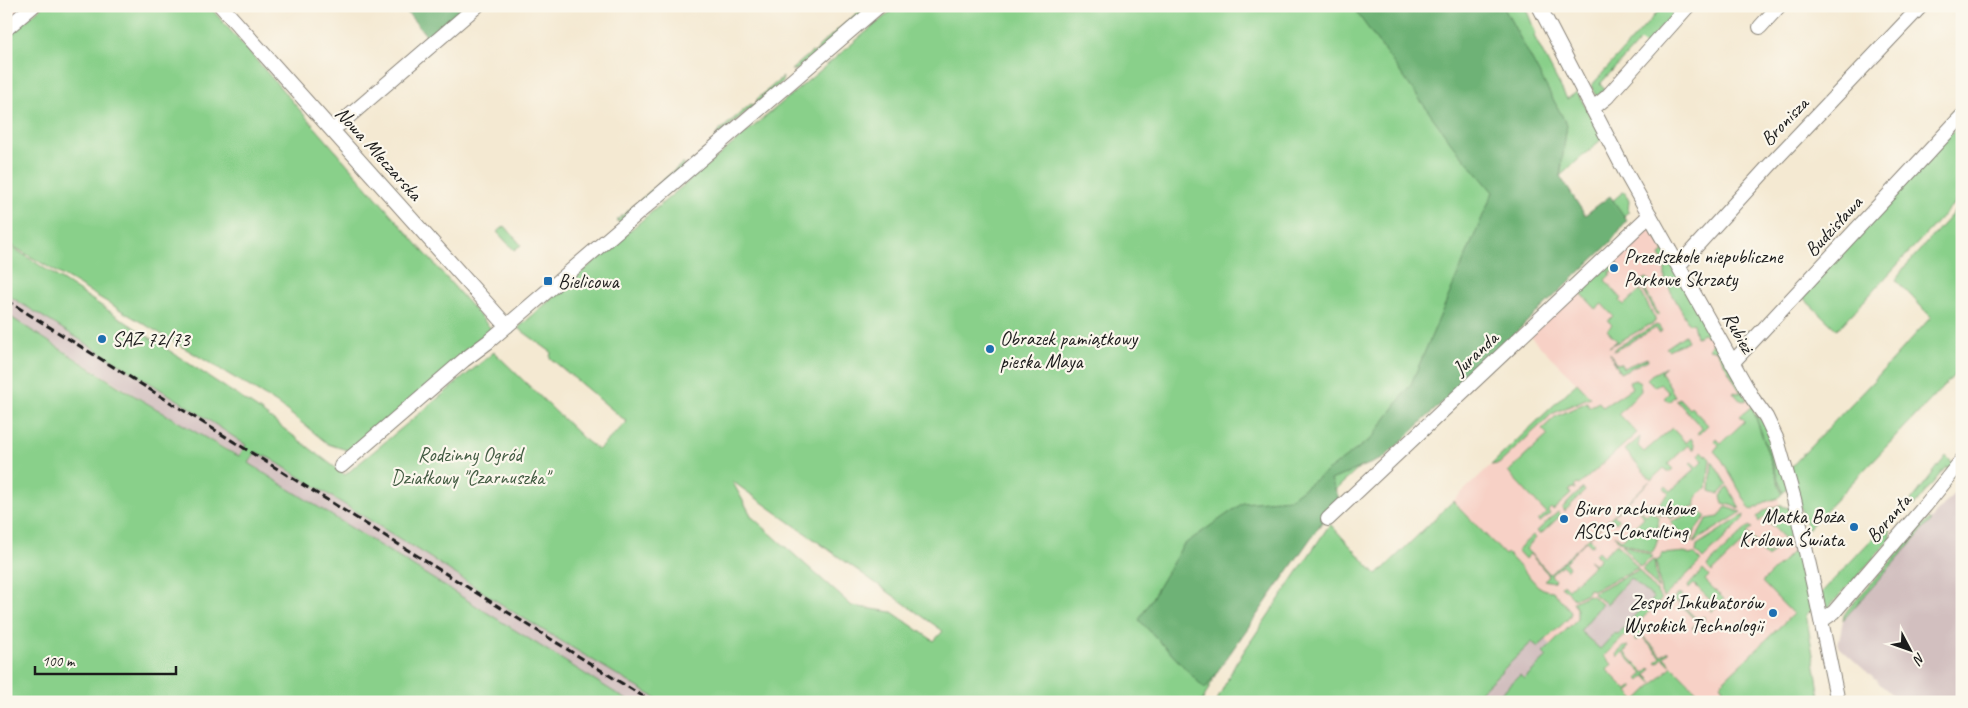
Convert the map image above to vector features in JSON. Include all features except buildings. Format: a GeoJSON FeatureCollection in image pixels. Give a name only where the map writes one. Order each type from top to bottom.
{"type":"FeatureCollection","features":[{"type":"Feature","properties":{"kind":"street"},"geometry":{"type":"LineString","coordinates":[[6,29],[33,6]]}},
{"type":"Feature","properties":{"kind":"street","name":"Nowa Mleczarska"},"geometry":{"type":"LineString","coordinates":[[221,6],[507,326]]}},
{"type":"Feature","properties":{"kind":"street"},"geometry":{"type":"LineString","coordinates":[[340,124],[477,6]]}},
{"type":"Feature","properties":{"kind":"street"},"geometry":{"type":"LineString","coordinates":[[341,466],[879,6]]}},
{"type":"Feature","properties":{"kind":"street"},"geometry":{"type":"LineString","coordinates":[[1592,109],[1607,97],[1688,6]]}},
{"type":"Feature","properties":{"kind":"street"},"geometry":{"type":"LineString","coordinates":[[1760,27],[1779,6]]}},
{"type":"Feature","properties":{"kind":"street","name":"Bronisza"},"geometry":{"type":"LineString","coordinates":[[1679,265],[1769,166],[1920,6]]}},
{"type":"Feature","properties":{"kind":"street","name":"Rubież"},"geometry":{"type":"LineString","coordinates":[[1542,8],[1592,109],[1732,363],[1778,440],[1794,498],[1838,702]]}},
{"type":"Feature","properties":{"kind":"street","name":"Budzisława"},"geometry":{"type":"LineString","coordinates":[[1732,363],[1962,116]]}},
{"type":"Feature","properties":{"kind":"street","name":"Juranda"},"geometry":{"type":"LineString","coordinates":[[1328,519],[1650,215]]}},
{"type":"Feature","properties":{"kind":"street","name":"Boranta"},"geometry":{"type":"LineString","coordinates":[[1821,621],[1834,612],[1962,460]]}},
{"type":"Feature","properties":{"kind":"shaded area"},"geometry":{"type":"Polygon","coordinates":[[[6,6],[24,6],[6,22],[6,6]]]}},
{"type":"Feature","properties":{"kind":"shaded area"},"geometry":{"type":"Polygon","coordinates":[[[1650,225],[1708,331],[1710,339],[1716,345],[1751,407],[1748,410],[1775,485],[1806,614],[1716,702],[1465,702],[1560,612],[1453,501],[1577,383],[1530,336],[1628,242],[1650,225]]]}},
{"type":"Feature","properties":{"kind":"shaded area"},"geometry":{"type":"Polygon","coordinates":[[[6,294],[189,407],[246,445],[239,456],[179,423],[6,314],[6,294]]]}},
{"type":"Feature","properties":{"kind":"shaded area"},"geometry":{"type":"Polygon","coordinates":[[[256,452],[271,459],[515,613],[662,702],[630,702],[299,497],[249,463],[256,452]]]}},
{"type":"Feature","properties":{"kind":"shaded area"},"geometry":{"type":"Polygon","coordinates":[[[1962,484],[1962,702],[1900,702],[1838,646],[1843,620],[1962,484]]]}},
{"type":"Feature","properties":{"kind":"shaded area"},"geometry":{"type":"Polygon","coordinates":[[[1630,578],[1655,599],[1602,650],[1579,631],[1604,602],[1608,604],[1630,578]]]}},
{"type":"Feature","properties":{"kind":"shaded area"},"geometry":{"type":"Polygon","coordinates":[[[1539,632],[1566,661],[1548,702],[1465,702],[1539,632]]]}},
{"type":"Feature","properties":{"kind":"green space"},"geometry":{"type":"Polygon","coordinates":[[[43,6],[209,6],[493,331],[356,453],[328,444],[277,403],[6,242],[6,38],[43,6]]]}},
{"type":"Feature","properties":{"kind":"green space"},"geometry":{"type":"Polygon","coordinates":[[[402,6],[467,6],[429,39],[402,6]]]}},
{"type":"Feature","properties":{"kind":"green space"},"geometry":{"type":"Polygon","coordinates":[[[865,6],[873,6],[797,70],[791,70],[812,52],[814,53],[819,49],[818,47],[865,6]]]}},
{"type":"Feature","properties":{"kind":"green space","name":"Rodzinny Ogród Działkowy \"Czarnuszka\""},"geometry":{"type":"Polygon","coordinates":[[[897,6],[1525,6],[1536,34],[1534,36],[1567,99],[1577,92],[1603,138],[1560,176],[1547,257],[1624,191],[1629,201],[1628,212],[1394,437],[1283,537],[1202,702],[662,702],[515,613],[271,459],[256,452],[249,463],[630,702],[6,702],[6,314],[118,386],[226,450],[239,456],[246,445],[189,407],[6,294],[6,243],[258,409],[345,475],[494,352],[583,438],[598,450],[627,422],[550,358],[551,352],[518,328],[628,232],[897,6]],[[732,481],[752,517],[852,606],[892,612],[934,641],[943,631],[732,481]]]}},
{"type":"Feature","properties":{"kind":"green space"},"geometry":{"type":"Polygon","coordinates":[[[1352,6],[1503,6],[1567,125],[1560,176],[1585,215],[1610,196],[1627,220],[1610,243],[1384,458],[1331,480],[1339,498],[1205,689],[1139,620],[1183,545],[1243,503],[1289,499],[1372,438],[1411,384],[1493,192],[1452,144],[1352,6]]]}},
{"type":"Feature","properties":{"kind":"green space"},"geometry":{"type":"Polygon","coordinates":[[[1663,6],[1673,14],[1645,46],[1640,41],[1635,46],[1600,84],[1605,90],[1596,96],[1591,86],[1663,6]]]}},
{"type":"Feature","properties":{"kind":"green space"},"geometry":{"type":"Polygon","coordinates":[[[783,77],[782,82],[715,138],[717,133],[751,104],[753,105],[757,102],[757,99],[783,77]]]}},
{"type":"Feature","properties":{"kind":"green space"},"geometry":{"type":"Polygon","coordinates":[[[1962,121],[1962,195],[1837,330],[1801,296],[1962,121]]]}},
{"type":"Feature","properties":{"kind":"green space"},"geometry":{"type":"Polygon","coordinates":[[[683,163],[684,168],[621,222],[616,221],[683,163]]]}},
{"type":"Feature","properties":{"kind":"green space"},"geometry":{"type":"Polygon","coordinates":[[[1962,203],[1962,367],[1807,530],[1791,467],[1931,317],[1896,280],[1903,269],[1962,203]]]}},
{"type":"Feature","properties":{"kind":"green space"},"geometry":{"type":"Polygon","coordinates":[[[1647,222],[1652,222],[1711,330],[1708,335],[1704,334],[1696,337],[1692,322],[1689,324],[1665,281],[1665,265],[1660,255],[1664,252],[1651,228],[1640,235],[1635,233],[1647,222]]]}},
{"type":"Feature","properties":{"kind":"green space"},"geometry":{"type":"Polygon","coordinates":[[[505,226],[521,245],[514,250],[497,232],[505,226]]]}},
{"type":"Feature","properties":{"kind":"green space"},"geometry":{"type":"Polygon","coordinates":[[[1629,238],[1631,239],[1630,243],[1623,247],[1624,250],[1619,253],[1620,256],[1615,261],[1619,266],[1612,272],[1610,271],[1611,274],[1605,280],[1622,299],[1620,301],[1624,305],[1640,290],[1655,322],[1609,347],[1617,341],[1607,330],[1612,325],[1608,321],[1613,316],[1602,304],[1596,309],[1578,290],[1571,294],[1629,238]]]}},
{"type":"Feature","properties":{"kind":"green space"},"geometry":{"type":"Polygon","coordinates":[[[1647,278],[1649,280],[1642,284],[1659,315],[1657,316],[1639,282],[1647,278]]]}},
{"type":"Feature","properties":{"kind":"green space"},"geometry":{"type":"Polygon","coordinates":[[[1656,325],[1662,331],[1659,333],[1656,328],[1614,351],[1616,347],[1656,325]]]}},
{"type":"Feature","properties":{"kind":"green space"},"geometry":{"type":"Polygon","coordinates":[[[1685,335],[1688,341],[1668,350],[1666,348],[1685,335]]]}},
{"type":"Feature","properties":{"kind":"green space"},"geometry":{"type":"Polygon","coordinates":[[[1712,343],[1719,345],[1747,400],[1737,398],[1733,392],[1741,393],[1717,351],[1709,349],[1712,343]]]}},
{"type":"Feature","properties":{"kind":"green space"},"geometry":{"type":"Polygon","coordinates":[[[1647,358],[1648,360],[1620,373],[1615,363],[1621,364],[1623,368],[1647,358]]]}},
{"type":"Feature","properties":{"kind":"green space"},"geometry":{"type":"Polygon","coordinates":[[[1666,367],[1661,372],[1675,396],[1669,402],[1664,398],[1669,393],[1660,383],[1655,387],[1647,379],[1666,367]]]}},
{"type":"Feature","properties":{"kind":"green space"},"geometry":{"type":"Polygon","coordinates":[[[1635,380],[1640,383],[1641,391],[1619,414],[1637,433],[1579,485],[1577,484],[1574,487],[1575,489],[1572,488],[1569,491],[1571,494],[1553,510],[1551,508],[1548,511],[1550,514],[1540,522],[1538,521],[1546,513],[1508,472],[1548,435],[1542,429],[1555,417],[1587,402],[1589,407],[1599,402],[1603,407],[1632,388],[1629,382],[1635,380]]]}},
{"type":"Feature","properties":{"kind":"green space"},"geometry":{"type":"Polygon","coordinates":[[[1577,383],[1590,397],[1552,414],[1499,464],[1491,465],[1577,383]]]}},
{"type":"Feature","properties":{"kind":"green space"},"geometry":{"type":"Polygon","coordinates":[[[1679,398],[1689,409],[1691,407],[1708,425],[1699,434],[1697,433],[1702,428],[1676,400],[1679,398]]]}},
{"type":"Feature","properties":{"kind":"green space"},"geometry":{"type":"Polygon","coordinates":[[[1752,406],[1782,494],[1778,498],[1765,502],[1753,510],[1750,509],[1722,460],[1714,451],[1719,445],[1714,440],[1716,438],[1721,443],[1745,421],[1740,416],[1752,406]]]}},
{"type":"Feature","properties":{"kind":"green space"},"geometry":{"type":"Polygon","coordinates":[[[1754,412],[1766,426],[1788,488],[1783,493],[1754,412]]]}},
{"type":"Feature","properties":{"kind":"green space"},"geometry":{"type":"Polygon","coordinates":[[[1672,428],[1686,443],[1691,438],[1695,447],[1693,450],[1688,445],[1668,464],[1673,469],[1669,472],[1664,468],[1651,480],[1625,450],[1640,437],[1638,446],[1644,452],[1672,428]]]}},
{"type":"Feature","properties":{"kind":"green space"},"geometry":{"type":"Polygon","coordinates":[[[1702,451],[1710,459],[1707,489],[1697,496],[1695,507],[1687,509],[1670,519],[1666,515],[1661,515],[1648,503],[1650,502],[1655,507],[1669,493],[1664,488],[1666,486],[1671,491],[1695,469],[1690,464],[1691,462],[1697,467],[1703,461],[1699,455],[1702,451]]]}},
{"type":"Feature","properties":{"kind":"green space"},"geometry":{"type":"Polygon","coordinates":[[[1946,456],[1953,463],[1949,469],[1946,467],[1914,506],[1912,505],[1898,518],[1946,456]]]}},
{"type":"Feature","properties":{"kind":"green space"},"geometry":{"type":"Polygon","coordinates":[[[1712,461],[1727,485],[1719,494],[1710,491],[1712,461]]]}},
{"type":"Feature","properties":{"kind":"green space"},"geometry":{"type":"Polygon","coordinates":[[[1650,481],[1614,515],[1619,520],[1616,523],[1611,518],[1589,538],[1594,544],[1591,546],[1586,541],[1565,562],[1569,567],[1567,570],[1562,565],[1551,575],[1555,580],[1553,582],[1544,580],[1549,575],[1530,554],[1525,559],[1517,550],[1533,535],[1536,538],[1526,549],[1550,574],[1650,481]]]}},
{"type":"Feature","properties":{"kind":"green space"},"geometry":{"type":"Polygon","coordinates":[[[1728,487],[1740,508],[1723,503],[1721,496],[1728,487]]]}},
{"type":"Feature","properties":{"kind":"green space"},"geometry":{"type":"Polygon","coordinates":[[[1583,488],[1585,491],[1565,511],[1562,508],[1583,488]]]}},
{"type":"Feature","properties":{"kind":"green space"},"geometry":{"type":"Polygon","coordinates":[[[1453,501],[1538,586],[1545,590],[1553,591],[1571,613],[1569,618],[1538,647],[1532,642],[1480,692],[1488,702],[1216,702],[1236,663],[1330,524],[1377,575],[1453,501]]]}},
{"type":"Feature","properties":{"kind":"green space"},"geometry":{"type":"Polygon","coordinates":[[[1780,505],[1793,510],[1797,528],[1781,544],[1779,543],[1784,538],[1764,517],[1759,522],[1757,517],[1765,510],[1780,505]]]}},
{"type":"Feature","properties":{"kind":"green space"},"geometry":{"type":"Polygon","coordinates":[[[1726,507],[1742,512],[1694,542],[1707,519],[1719,517],[1726,507]]]}},
{"type":"Feature","properties":{"kind":"green space"},"geometry":{"type":"Polygon","coordinates":[[[1699,509],[1706,516],[1695,531],[1692,541],[1688,541],[1670,522],[1699,509]]]}},
{"type":"Feature","properties":{"kind":"green space"},"geometry":{"type":"Polygon","coordinates":[[[1641,510],[1646,515],[1651,511],[1659,517],[1656,546],[1651,553],[1619,541],[1614,535],[1621,540],[1644,517],[1639,512],[1641,510]]]}},
{"type":"Feature","properties":{"kind":"green space"},"geometry":{"type":"Polygon","coordinates":[[[1558,512],[1561,515],[1540,535],[1537,531],[1558,512]]]}},
{"type":"Feature","properties":{"kind":"green space"},"geometry":{"type":"Polygon","coordinates":[[[1744,515],[1743,520],[1703,559],[1696,552],[1697,545],[1744,515]]]}},
{"type":"Feature","properties":{"kind":"green space"},"geometry":{"type":"Polygon","coordinates":[[[1929,519],[1931,521],[1843,620],[1848,609],[1929,519]]]}},
{"type":"Feature","properties":{"kind":"green space"},"geometry":{"type":"Polygon","coordinates":[[[1886,524],[1890,530],[1890,540],[1828,608],[1824,608],[1822,592],[1886,524]]]}},
{"type":"Feature","properties":{"kind":"green space"},"geometry":{"type":"Polygon","coordinates":[[[1749,526],[1752,528],[1747,533],[1768,554],[1774,550],[1767,558],[1747,539],[1712,572],[1707,566],[1749,526]]]}},
{"type":"Feature","properties":{"kind":"green space"},"geometry":{"type":"Polygon","coordinates":[[[1617,543],[1638,568],[1593,590],[1589,589],[1587,593],[1574,599],[1561,586],[1563,584],[1568,589],[1594,565],[1589,560],[1595,564],[1600,559],[1595,554],[1598,551],[1603,556],[1617,543]]]}},
{"type":"Feature","properties":{"kind":"green space"},"geometry":{"type":"Polygon","coordinates":[[[1622,544],[1651,555],[1651,558],[1640,567],[1622,544]]]}},
{"type":"Feature","properties":{"kind":"green space"},"geometry":{"type":"Polygon","coordinates":[[[1800,544],[1814,609],[1806,614],[1821,702],[1635,702],[1672,666],[1706,701],[1712,696],[1714,697],[1723,688],[1720,684],[1793,614],[1762,582],[1800,544]]]}},
{"type":"Feature","properties":{"kind":"green space"},"geometry":{"type":"Polygon","coordinates":[[[1685,552],[1689,555],[1694,554],[1701,561],[1664,597],[1661,593],[1656,561],[1660,559],[1662,554],[1685,552]]]}},
{"type":"Feature","properties":{"kind":"green space"},"geometry":{"type":"Polygon","coordinates":[[[1654,560],[1658,589],[1642,569],[1654,560]]]}},
{"type":"Feature","properties":{"kind":"green space"},"geometry":{"type":"Polygon","coordinates":[[[1639,570],[1662,599],[1653,608],[1649,604],[1654,598],[1630,578],[1607,604],[1593,594],[1594,592],[1639,570]]]}},
{"type":"Feature","properties":{"kind":"green space"},"geometry":{"type":"Polygon","coordinates":[[[1703,570],[1709,576],[1705,580],[1724,599],[1711,612],[1710,610],[1715,605],[1694,584],[1689,589],[1688,586],[1703,570]]]}},
{"type":"Feature","properties":{"kind":"green space"},"geometry":{"type":"Polygon","coordinates":[[[1679,594],[1682,594],[1678,600],[1698,621],[1703,616],[1705,618],[1693,629],[1697,622],[1677,601],[1670,605],[1671,601],[1679,594]]]}},
{"type":"Feature","properties":{"kind":"green space"},"geometry":{"type":"Polygon","coordinates":[[[1588,595],[1602,604],[1580,631],[1600,649],[1615,633],[1618,635],[1626,625],[1631,630],[1604,656],[1612,664],[1607,670],[1627,690],[1632,685],[1634,687],[1628,692],[1635,699],[1632,702],[1492,702],[1520,675],[1524,679],[1547,657],[1543,653],[1577,619],[1577,608],[1573,602],[1588,595]]]}},
{"type":"Feature","properties":{"kind":"green space"},"geometry":{"type":"Polygon","coordinates":[[[1647,606],[1651,610],[1634,627],[1628,622],[1643,607],[1647,606]]]}},
{"type":"Feature","properties":{"kind":"green space"},"geometry":{"type":"Polygon","coordinates":[[[1643,628],[1647,630],[1642,635],[1662,656],[1669,652],[1664,657],[1670,665],[1663,658],[1658,663],[1656,662],[1661,657],[1641,636],[1635,640],[1635,636],[1643,628]]]}},
{"type":"Feature","properties":{"kind":"green space"},"geometry":{"type":"Polygon","coordinates":[[[1628,646],[1624,652],[1645,673],[1650,668],[1651,670],[1646,675],[1652,683],[1645,676],[1640,681],[1638,679],[1643,674],[1623,653],[1618,658],[1617,653],[1628,646]]]}},
{"type":"Feature","properties":{"kind":"railway"},"geometry":{"type":"LineString","coordinates":[[6,300],[652,702]]}},
{"type":"Feature","properties":{"kind":"place","name":"Przedszkole niepubliczne Parkowe Skrzaty"},"geometry":{"type":"Point","coordinates":[1614,268]}},
{"type":"Feature","properties":{"kind":"place","name":"Bielicowa"},"geometry":{"type":"Point","coordinates":[548,281]}},
{"type":"Feature","properties":{"kind":"place","name":"SAZ 72/73"},"geometry":{"type":"Point","coordinates":[102,339]}},
{"type":"Feature","properties":{"kind":"place","name":"Obrazek pamiątkowy pieska Maya"},"geometry":{"type":"Point","coordinates":[990,349]}},
{"type":"Feature","properties":{"kind":"place","name":"Biuro rachunkowe ASCS-Consulting"},"geometry":{"type":"Point","coordinates":[1564,519]}},
{"type":"Feature","properties":{"kind":"place","name":"Matka Boża Królowa Świata"},"geometry":{"type":"Point","coordinates":[1854,527]}},
{"type":"Feature","properties":{"kind":"place","name":"Zespół Inkubatorów Wysokich Technologii"},"geometry":{"type":"Point","coordinates":[1773,613]}}]}
